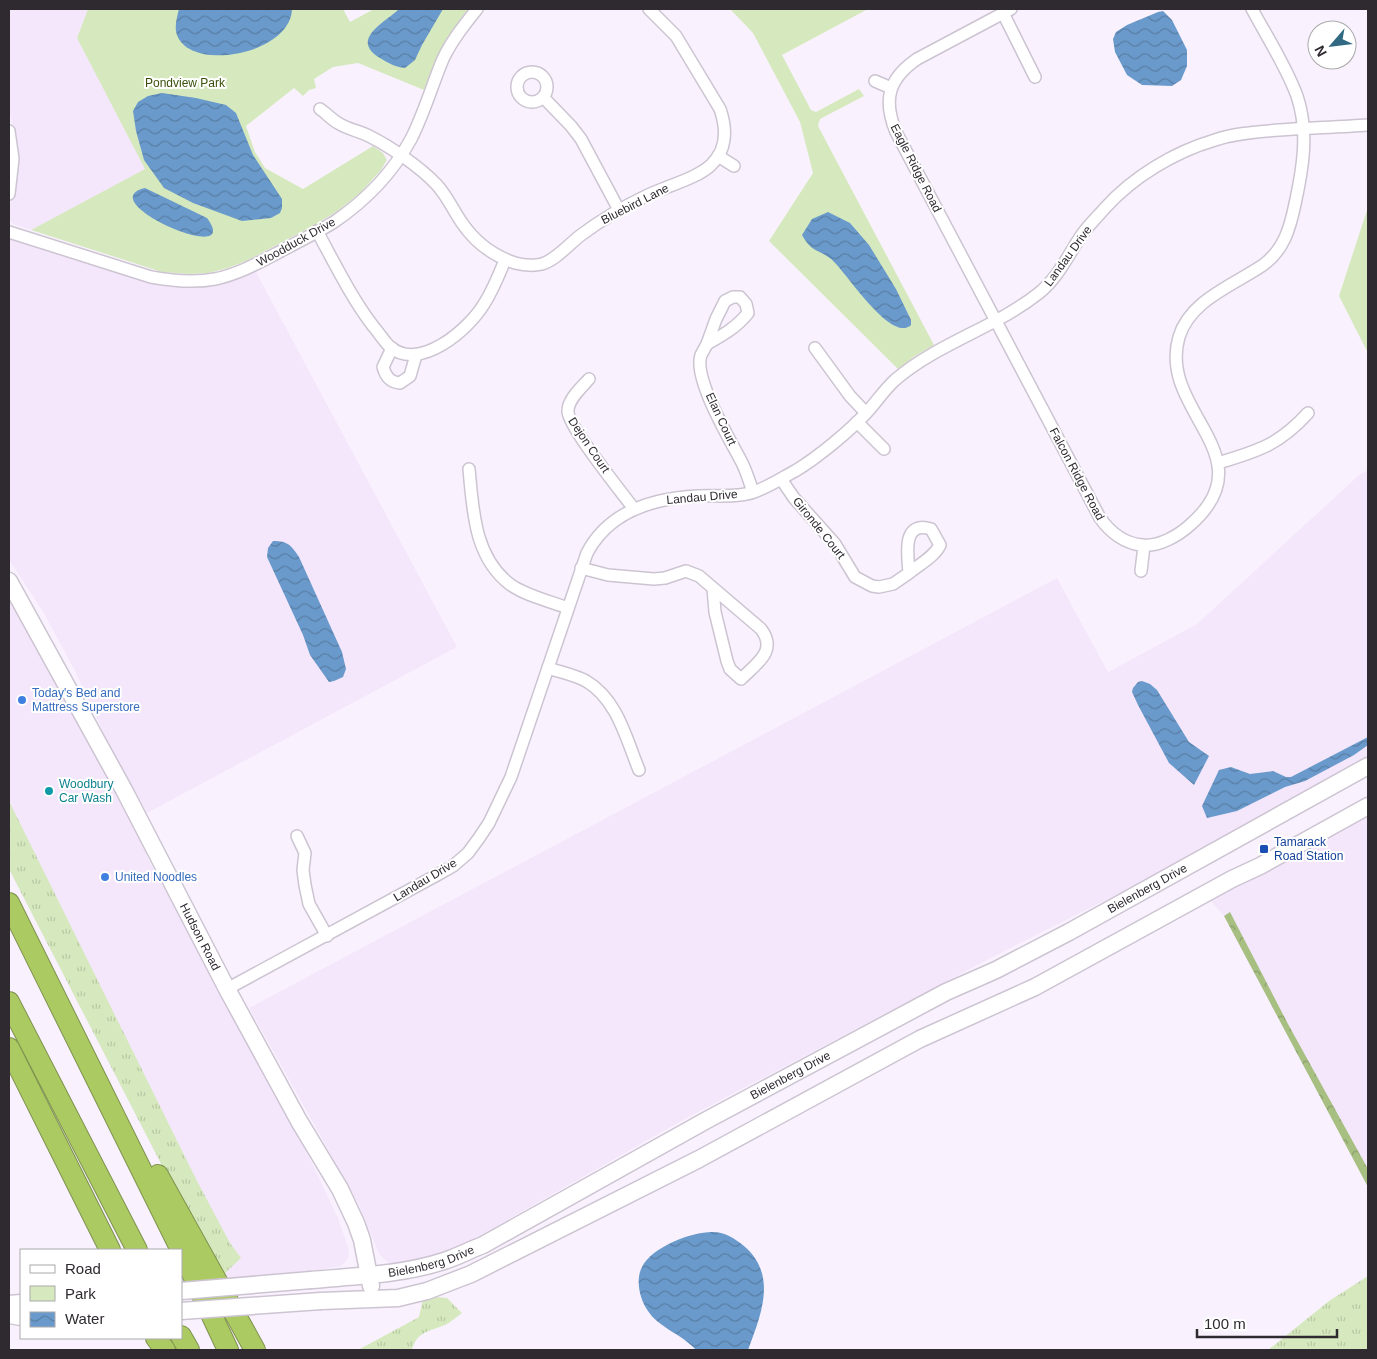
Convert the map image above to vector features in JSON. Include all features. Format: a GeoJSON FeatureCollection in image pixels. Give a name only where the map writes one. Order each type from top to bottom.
{"type":"FeatureCollection","features":[{"type":"Feature","properties":{"kind":"highway"},"geometry":{"type":"LineString","coordinates":[[9,903],[181,1249]]}},
{"type":"Feature","properties":{"kind":"highway"},"geometry":{"type":"LineString","coordinates":[[57,1000],[168,1192],[255,1350]]}},
{"type":"Feature","properties":{"kind":"highway"},"geometry":{"type":"LineString","coordinates":[[9,1002],[136,1249]]}},
{"type":"Feature","properties":{"kind":"highway"},"geometry":{"type":"LineString","coordinates":[[9,1048],[110,1249]]}},
{"type":"Feature","properties":{"kind":"highway"},"geometry":{"type":"LineString","coordinates":[[168,1192],[243,1350]]}},
{"type":"Feature","properties":{"kind":"highway"},"geometry":{"type":"LineString","coordinates":[[182,1252],[228,1350]]}},
{"type":"Feature","properties":{"kind":"highway"},"geometry":{"type":"LineString","coordinates":[[182,1338],[189,1350]]}},
{"type":"Feature","properties":{"kind":"highway"},"geometry":{"type":"LineString","coordinates":[[156,1339],[165,1350]]}},
{"type":"Feature","properties":{"kind":"street","name":"Woodduck Drive"},"geometry":{"type":"LineString","coordinates":[[9,232],[151,277],[194,282],[215,279],[247,269],[333,222],[365,198],[392,168],[418,123],[444,57],[455,38],[478,9]]}},
{"type":"Feature","properties":{"kind":"street"},"geometry":{"type":"LineString","coordinates":[[649,9],[676,36],[720,109],[724,119],[725,132],[724,144],[718,156],[734,166]]}},
{"type":"Feature","properties":{"kind":"street"},"geometry":{"type":"LineString","coordinates":[[1141,571],[1144,546],[1162,542],[1176,536],[1202,514],[1212,501],[1218,487],[1218,463],[1214,449],[1181,386],[1177,373],[1175,358],[1178,340],[1186,321],[1194,311],[1204,302],[1273,257],[1283,245],[1290,229],[1301,177],[1304,150],[1303,128],[1297,96],[1252,9]]}},
{"type":"Feature","properties":{"kind":"street"},"geometry":{"type":"LineString","coordinates":[[875,80],[891,88],[897,76],[916,59],[1007,11],[1035,77]]}},
{"type":"Feature","properties":{"kind":"street","name":"Eagle Ridge Road"},"geometry":{"type":"LineString","coordinates":[[891,88],[890,116],[896,132],[997,321]]}},
{"type":"Feature","properties":{"kind":"street"},"geometry":{"type":"LineString","coordinates":[[543,97],[581,139],[619,210]]}},
{"type":"Feature","properties":{"kind":"street","name":"Bluebird Lane"},"geometry":{"type":"LineString","coordinates":[[320,109],[338,123],[369,136],[400,156],[437,185],[461,222],[479,243],[505,260],[530,266],[550,261],[587,231],[619,210],[647,195],[700,172],[710,166],[718,156]]}},
{"type":"Feature","properties":{"kind":"street","name":"Landau Drive"},"geometry":{"type":"LineString","coordinates":[[227,989],[453,866],[468,853],[489,823],[511,777],[581,568],[594,539],[622,515],[649,504],[680,498],[733,496],[753,492],[799,469],[857,422],[888,387],[913,366],[997,321],[1042,291],[1058,272],[1085,231],[1107,206],[1147,172],[1191,148],[1216,139],[1247,133],[1368,125]]}},
{"type":"Feature","properties":{"kind":"street"},"geometry":{"type":"LineString","coordinates":[[9,131],[12,159],[9,194]]}},
{"type":"Feature","properties":{"kind":"street"},"geometry":{"type":"LineString","coordinates":[[317,232],[353,297],[368,319],[392,348],[416,355],[425,354],[442,344],[471,321],[492,292],[505,260]]}},
{"type":"Feature","properties":{"kind":"street","name":"Falcon Ridge Road"},"geometry":{"type":"LineString","coordinates":[[997,321],[1100,518],[1108,529],[1119,537],[1144,546]]}},
{"type":"Feature","properties":{"kind":"street","name":"Elan Court"},"geometry":{"type":"LineString","coordinates":[[707,344],[701,355],[700,368],[711,402],[726,435],[741,460],[753,492]]}},
{"type":"Feature","properties":{"kind":"street"},"geometry":{"type":"LineString","coordinates":[[392,348],[383,367],[389,380],[395,382],[400,383],[410,376],[416,355]]}},
{"type":"Feature","properties":{"kind":"street"},"geometry":{"type":"LineString","coordinates":[[815,348],[850,396],[866,413]]}},
{"type":"Feature","properties":{"kind":"street","name":"Dejon Court"},"geometry":{"type":"LineString","coordinates":[[588,379],[572,400],[568,415],[580,435],[634,509]]}},
{"type":"Feature","properties":{"kind":"street"},"geometry":{"type":"LineString","coordinates":[[1218,463],[1274,444],[1295,428],[1308,413]]}},
{"type":"Feature","properties":{"kind":"street"},"geometry":{"type":"LineString","coordinates":[[857,422],[884,449]]}},
{"type":"Feature","properties":{"kind":"street"},"geometry":{"type":"LineString","coordinates":[[469,469],[474,515],[480,543],[488,562],[498,574],[512,585],[568,608]]}},
{"type":"Feature","properties":{"kind":"street","name":"Gironde Court"},"geometry":{"type":"LineString","coordinates":[[781,479],[794,498],[835,544],[855,577],[872,586],[880,587],[893,584],[909,573]]}},
{"type":"Feature","properties":{"kind":"street"},"geometry":{"type":"LineString","coordinates":[[581,568],[608,575],[665,578],[686,572],[699,576],[761,629],[766,635],[768,648],[741,679],[730,668],[727,661],[715,612],[713,588]]}},
{"type":"Feature","properties":{"kind":"street","name":"Hudson Road"},"geometry":{"type":"LineString","coordinates":[[9,581],[124,790],[227,989],[349,1208],[362,1240],[372,1300]]}},
{"type":"Feature","properties":{"kind":"street"},"geometry":{"type":"LineString","coordinates":[[548,668],[584,680],[602,692],[614,709],[639,770]]}},
{"type":"Feature","properties":{"kind":"street","name":"Bielenberg Drive"},"geometry":{"type":"LineString","coordinates":[[182,1290],[369,1275],[445,1261],[482,1244],[713,1116],[911,1010],[996,970],[1069,932],[1368,766]]}},
{"type":"Feature","properties":{"kind":"street","name":"Bielenberg Drive"},"geometry":{"type":"LineString","coordinates":[[182,1310],[398,1298],[427,1291],[457,1280],[699,1159],[920,1039],[1035,987],[1368,806]]}},
{"type":"Feature","properties":{"kind":"street"},"geometry":{"type":"LineString","coordinates":[[297,836],[305,853],[305,886],[309,904],[327,936]]}},
{"type":"Feature","properties":{"kind":"shaded area"},"geometry":{"type":"Polygon","coordinates":[[[9,9],[88,9],[77,38],[146,169],[31,230],[13,224],[9,219],[18,162],[15,133],[9,112],[9,9]]]}},
{"type":"Feature","properties":{"kind":"shaded area"},"geometry":{"type":"Polygon","coordinates":[[[9,237],[149,282],[171,287],[197,288],[215,286],[256,272],[457,647],[147,813],[108,742],[75,671],[42,610],[9,560],[9,237]]]}},
{"type":"Feature","properties":{"kind":"shaded area"},"geometry":{"type":"Polygon","coordinates":[[[1368,470],[1368,763],[683,1120],[465,1244],[434,1258],[393,1264],[387,1262],[379,1254],[359,1205],[249,1008],[1057,578],[1108,672],[1197,624],[1359,475],[1368,470]]]}},
{"type":"Feature","properties":{"kind":"shaded area"},"geometry":{"type":"Polygon","coordinates":[[[9,598],[148,853],[146,855],[313,1165],[338,1218],[349,1250],[348,1259],[341,1266],[306,1272],[220,1278],[9,869],[9,598]]]}},
{"type":"Feature","properties":{"kind":"shaded area"},"geometry":{"type":"Polygon","coordinates":[[[1368,806],[1368,1187],[1224,916],[1208,898],[1368,806]]]}},
{"type":"Feature","properties":{"kind":"green space","name":"Pondview Park"},"geometry":{"type":"Polygon","coordinates":[[[88,9],[343,9],[350,22],[374,9],[468,9],[448,38],[424,90],[358,63],[333,67],[314,79],[316,88],[309,90],[303,96],[294,88],[246,126],[255,152],[265,168],[303,189],[373,146],[383,153],[387,160],[381,170],[360,193],[339,210],[315,225],[246,261],[228,268],[208,273],[189,274],[162,272],[31,230],[145,169],[77,38],[88,9]]]}},
{"type":"Feature","properties":{"kind":"green space"},"geometry":{"type":"Polygon","coordinates":[[[730,9],[868,9],[782,55],[811,110],[816,112],[859,89],[864,96],[820,119],[818,126],[934,345],[898,369],[769,241],[813,173],[800,122],[753,33],[730,9]]]}},
{"type":"Feature","properties":{"kind":"green space"},"geometry":{"type":"Polygon","coordinates":[[[1368,207],[1368,353],[1339,296],[1368,207]]]}},
{"type":"Feature","properties":{"kind":"green space"},"geometry":{"type":"Polygon","coordinates":[[[9,801],[196,1179],[230,1243],[241,1258],[220,1278],[9,869],[9,801]]]}},
{"type":"Feature","properties":{"kind":"green space"},"geometry":{"type":"Polygon","coordinates":[[[1230,912],[1288,1024],[1368,1169],[1368,1187],[1224,916],[1230,912]]]}},
{"type":"Feature","properties":{"kind":"green space"},"geometry":{"type":"Polygon","coordinates":[[[1368,1276],[1368,1350],[1268,1350],[1329,1301],[1368,1276]]]}},
{"type":"Feature","properties":{"kind":"green space"},"geometry":{"type":"Polygon","coordinates":[[[447,1298],[462,1313],[445,1325],[420,1336],[412,1350],[358,1350],[419,1317],[423,1299],[447,1298]]]}},
{"type":"Feature","properties":{"kind":"water"},"geometry":{"type":"Polygon","coordinates":[[[179,9],[292,9],[287,25],[276,37],[259,47],[239,53],[219,55],[201,53],[186,47],[176,32],[179,9]]]}},
{"type":"Feature","properties":{"kind":"water"},"geometry":{"type":"Polygon","coordinates":[[[399,9],[443,9],[415,60],[405,68],[398,67],[380,58],[371,51],[368,44],[373,31],[399,9]]]}},
{"type":"Feature","properties":{"kind":"water"},"geometry":{"type":"Polygon","coordinates":[[[1163,11],[1172,20],[1187,50],[1187,66],[1181,80],[1172,86],[1142,85],[1127,75],[1115,52],[1113,39],[1116,32],[1127,25],[1163,11]]]}},
{"type":"Feature","properties":{"kind":"water"},"geometry":{"type":"Polygon","coordinates":[[[162,93],[226,105],[236,113],[253,155],[282,199],[280,213],[271,218],[242,221],[193,203],[164,188],[144,160],[133,111],[138,102],[148,96],[162,93]]]}},
{"type":"Feature","properties":{"kind":"water"},"geometry":{"type":"Polygon","coordinates":[[[145,188],[207,218],[213,232],[205,237],[189,234],[169,227],[150,217],[136,205],[133,195],[145,188]]]}},
{"type":"Feature","properties":{"kind":"water"},"geometry":{"type":"Polygon","coordinates":[[[828,212],[850,223],[869,245],[896,289],[911,320],[911,325],[902,328],[892,324],[869,303],[831,259],[812,248],[806,241],[802,235],[812,219],[828,212]]]}},
{"type":"Feature","properties":{"kind":"water"},"geometry":{"type":"Polygon","coordinates":[[[273,541],[289,544],[299,557],[342,652],[346,669],[343,677],[329,682],[310,655],[303,635],[267,557],[268,548],[273,541]]]}},
{"type":"Feature","properties":{"kind":"water"},"geometry":{"type":"Polygon","coordinates":[[[1142,681],[1150,684],[1157,690],[1189,742],[1209,756],[1194,785],[1169,763],[1138,705],[1132,692],[1138,682],[1142,681]]]}},
{"type":"Feature","properties":{"kind":"water"},"geometry":{"type":"Polygon","coordinates":[[[1368,737],[1368,745],[1354,755],[1305,781],[1285,787],[1237,811],[1207,818],[1202,806],[1219,770],[1231,767],[1250,774],[1273,771],[1286,777],[1291,777],[1368,737]]]}},
{"type":"Feature","properties":{"kind":"water"},"geometry":{"type":"Polygon","coordinates":[[[712,1232],[725,1234],[744,1246],[754,1257],[761,1270],[764,1282],[764,1296],[758,1323],[748,1350],[696,1350],[658,1322],[645,1306],[641,1296],[640,1272],[654,1253],[683,1238],[712,1232]]]}},
{"type":"Feature","properties":{"kind":"place","name":"Today's Bed and Mattress Superstore"},"geometry":{"type":"Point","coordinates":[22,700]}},
{"type":"Feature","properties":{"kind":"place","name":"Woodbury Car Wash"},"geometry":{"type":"Point","coordinates":[49,791]}},
{"type":"Feature","properties":{"kind":"place","name":"Tamarack Road Station"},"geometry":{"type":"Point","coordinates":[1264,849]}},
{"type":"Feature","properties":{"kind":"place","name":"United Noodles"},"geometry":{"type":"Point","coordinates":[105,877]}}]}
